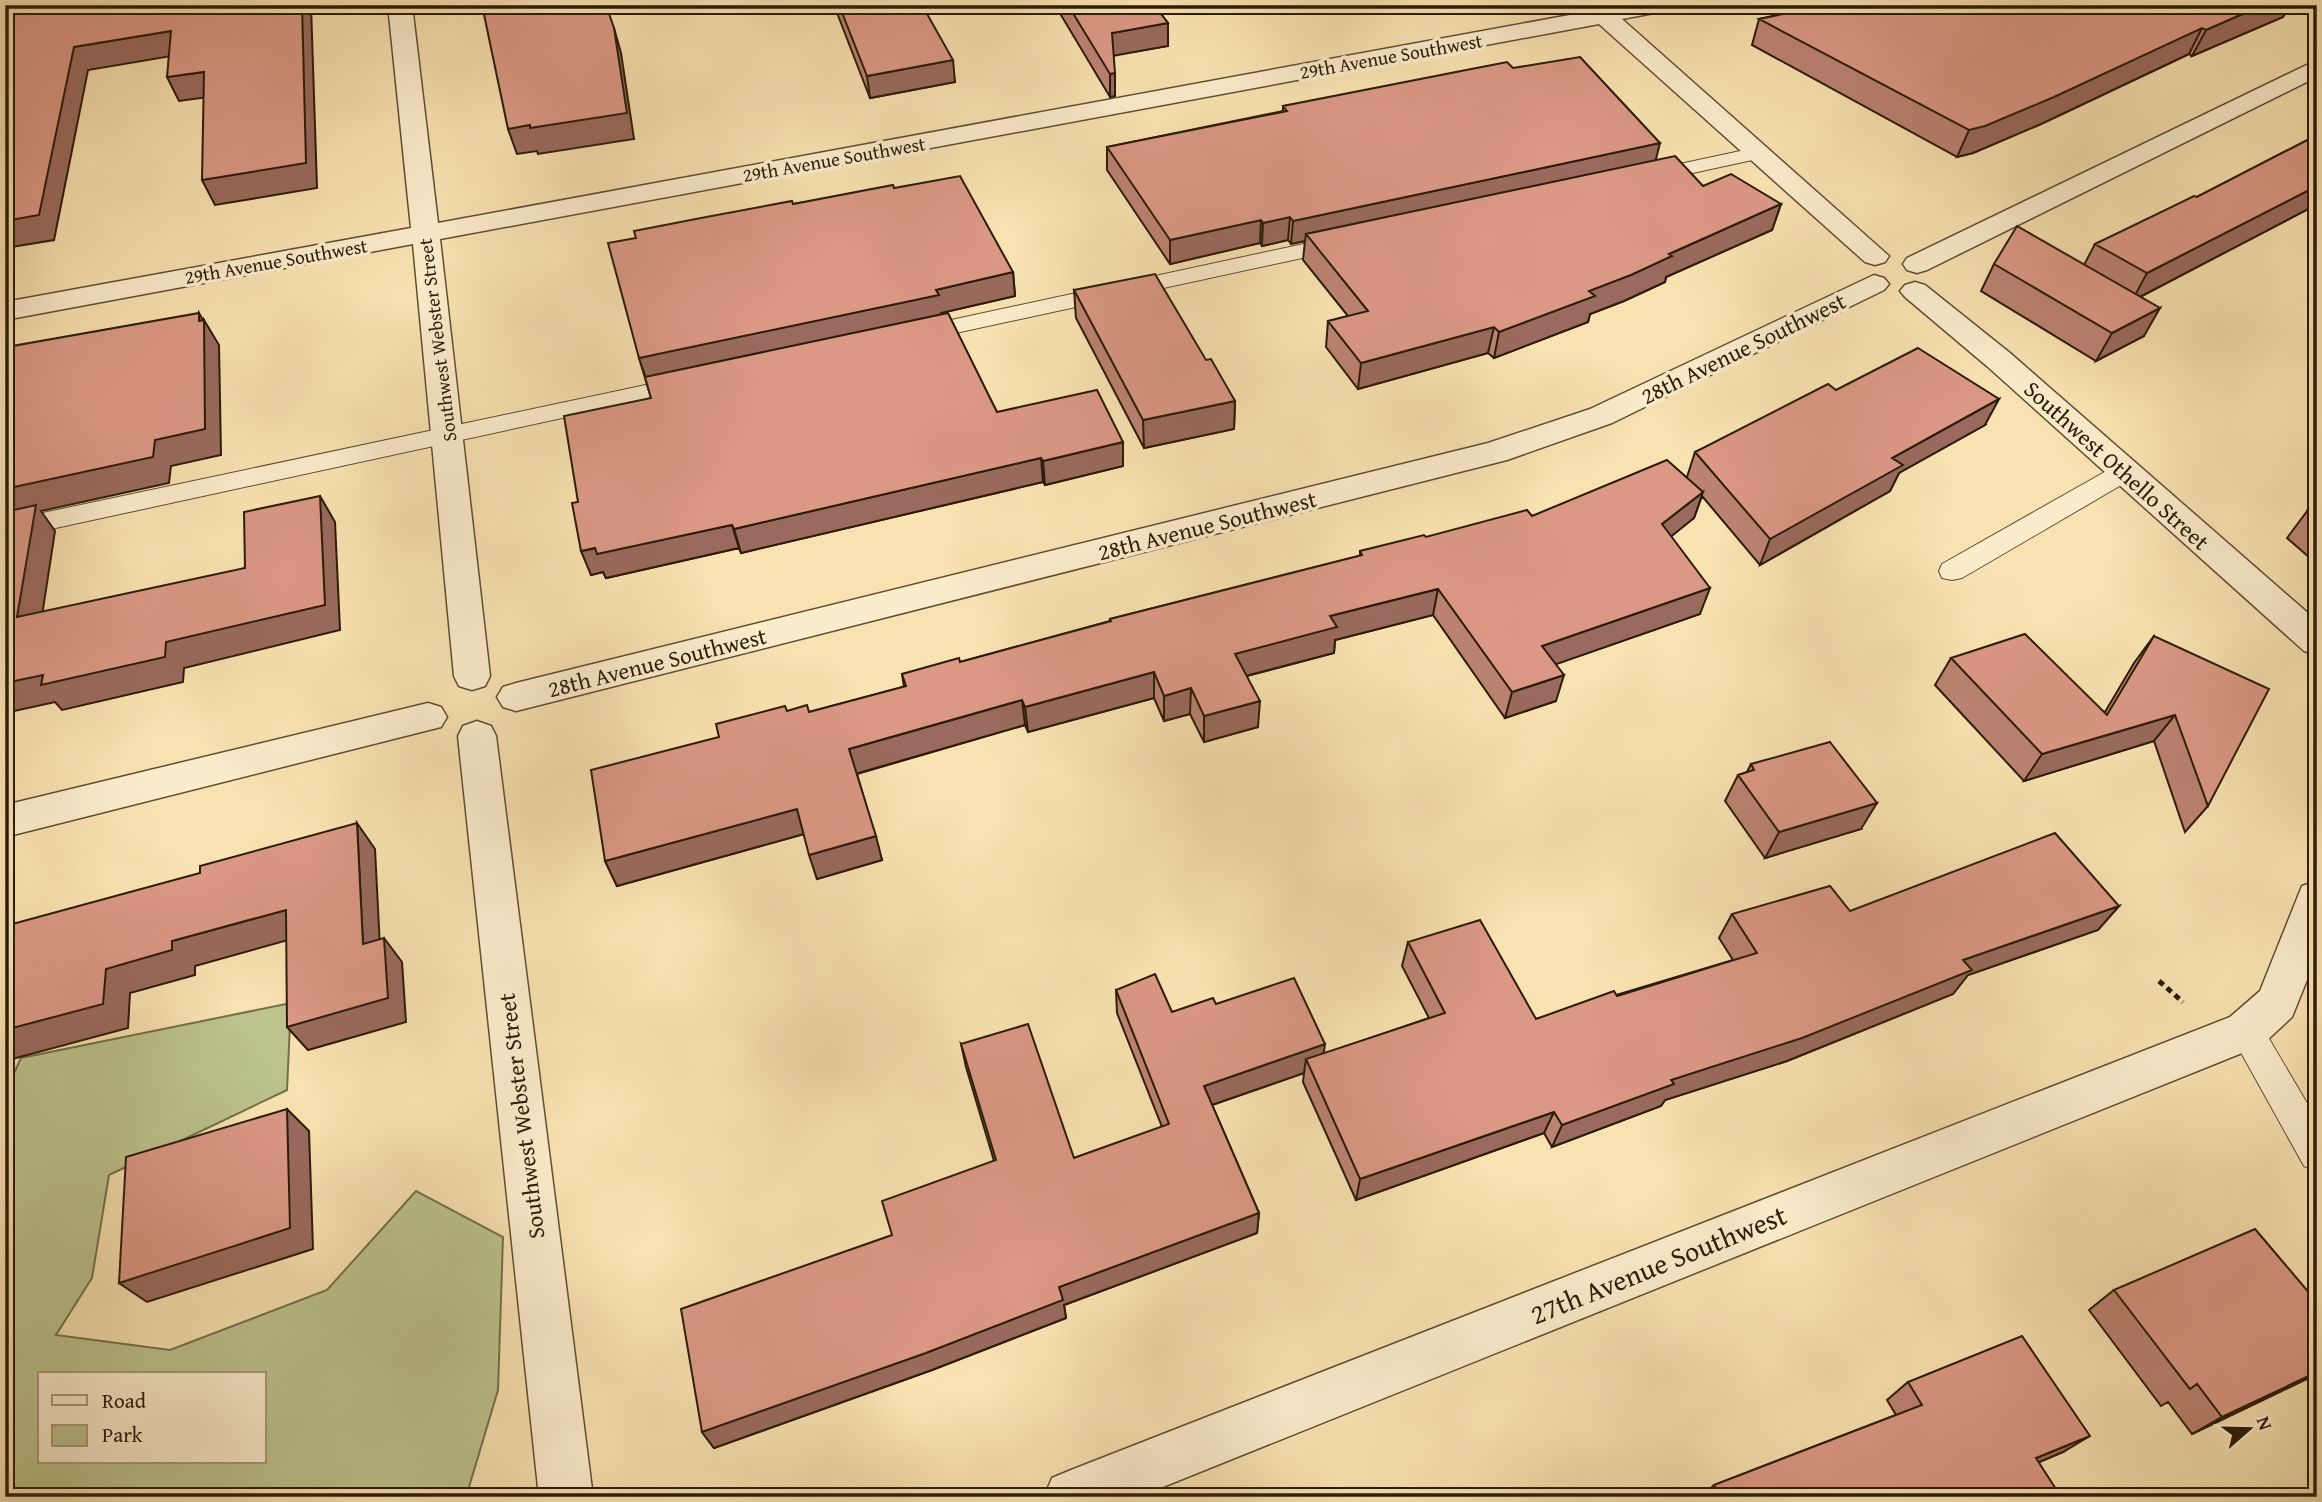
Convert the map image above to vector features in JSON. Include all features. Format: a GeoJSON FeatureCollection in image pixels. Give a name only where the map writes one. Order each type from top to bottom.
{"type":"FeatureCollection","features":[{"type":"Feature","properties":{"kind":"street","name":"Southwest Webster Street"},"geometry":{"type":"LineString","coordinates":[[400,5],[472,676]]}},
{"type":"Feature","properties":{"kind":"street","name":"29th Avenue Southwest"},"geometry":{"type":"LineString","coordinates":[[5,311],[1598,11],[1662,5]]}},
{"type":"Feature","properties":{"kind":"street"},"geometry":{"type":"LineString","coordinates":[[1598,11],[1759,153],[1874,270],[1896,256],[1916,277],[2317,67]]}},
{"type":"Feature","properties":{"kind":"street","name":"28th Avenue Southwest"},"geometry":{"type":"LineString","coordinates":[[516,697],[1496,452],[1601,416],[1874,270]]}},
{"type":"Feature","properties":{"kind":"street","name":"Southwest Othello Street"},"geometry":{"type":"LineString","coordinates":[[1916,277],[1999,360],[2317,642]]}},
{"type":"Feature","properties":{"kind":"street"},"geometry":{"type":"LineString","coordinates":[[492,675],[504,679],[512,686],[516,697],[515,705],[503,722],[477,736],[454,739],[441,735],[433,729],[428,717],[433,700],[441,690],[453,682],[472,676],[492,675]]}},
{"type":"Feature","properties":{"kind":"street"},"geometry":{"type":"LineString","coordinates":[[5,821],[428,717]]}},
{"type":"Feature","properties":{"kind":"street","name":"Southwest Webster Street"},"geometry":{"type":"LineString","coordinates":[[477,736],[566,1497]]}},
{"type":"Feature","properties":{"kind":"street"},"geometry":{"type":"LineString","coordinates":[[2246,1031],[2277,1003],[2317,898]]}},
{"type":"Feature","properties":{"kind":"street","name":"27th Avenue Southwest"},"geometry":{"type":"LineString","coordinates":[[1071,1497],[2246,1031]]}},
{"type":"Feature","properties":{"kind":"lane"},"geometry":{"type":"LineString","coordinates":[[1627,181],[1759,153]]}},
{"type":"Feature","properties":{"kind":"lane"},"geometry":{"type":"LineString","coordinates":[[895,339],[1370,237]]}},
{"type":"Feature","properties":{"kind":"lane"},"geometry":{"type":"LineString","coordinates":[[5,530],[705,380]]}},
{"type":"Feature","properties":{"kind":"lane"},"geometry":{"type":"LineString","coordinates":[[1952,571],[2126,471]]}},
{"type":"Feature","properties":{"kind":"lane"},"geometry":{"type":"LineString","coordinates":[[2246,1031],[2317,1154]]}},
{"type":"Feature","properties":{"kind":"path"},"geometry":{"type":"LineString","coordinates":[[2159,981],[2185,1004]]}},
{"type":"Feature","properties":{"kind":"green space"},"geometry":{"type":"Polygon","coordinates":[[[291,1003],[287,1090],[109,1175],[92,1278],[56,1335],[170,1350],[327,1290],[416,1191],[503,1237],[498,1390],[466,1497],[5,1497],[5,1093],[21,1058],[291,1003]]]}},
{"type":"Feature","properties":{"kind":"building"},"geometry":{"type":"Polygon","coordinates":[[[5,5],[302,5],[306,163],[202,180],[204,72],[167,77],[171,31],[74,47],[39,215],[5,221],[5,5]]]}},
{"type":"Feature","properties":{"kind":"building"},"geometry":{"type":"Polygon","coordinates":[[[482,5],[606,5],[614,28],[627,113],[508,129],[482,5]]]}},
{"type":"Feature","properties":{"kind":"building"},"geometry":{"type":"Polygon","coordinates":[[[839,5],[922,5],[953,60],[867,76],[839,5]]]}},
{"type":"Feature","properties":{"kind":"building"},"geometry":{"type":"Polygon","coordinates":[[[1068,5],[1154,5],[1168,23],[1112,33],[1115,73],[1110,74],[1068,5]]]}},
{"type":"Feature","properties":{"kind":"building"},"geometry":{"type":"Polygon","coordinates":[[[1796,5],[2263,5],[2206,30],[2202,28],[2054,97],[1969,130],[1759,19],[1802,10],[1796,5]]]}},
{"type":"Feature","properties":{"kind":"building"},"geometry":{"type":"Polygon","coordinates":[[[1580,57],[1660,143],[1293,221],[1290,217],[1263,223],[1261,220],[1170,240],[1107,147],[1287,111],[1283,106],[1507,62],[1513,68],[1580,57]]]}},
{"type":"Feature","properties":{"kind":"building"},"geometry":{"type":"Polygon","coordinates":[[[2317,135],[2317,186],[2147,273],[2095,244],[2194,196],[2197,197],[2317,135]]]}},
{"type":"Feature","properties":{"kind":"building"},"geometry":{"type":"Polygon","coordinates":[[[1675,156],[1703,186],[1731,174],[1781,204],[1669,254],[1672,256],[1631,275],[1589,291],[1595,296],[1499,332],[1494,327],[1361,363],[1328,321],[1368,311],[1306,234],[1675,156]]]}},
{"type":"Feature","properties":{"kind":"building"},"geometry":{"type":"Polygon","coordinates":[[[960,176],[1013,272],[936,290],[939,295],[639,358],[608,243],[636,238],[634,231],[701,218],[792,201],[793,204],[893,185],[894,188],[960,176]]]}},
{"type":"Feature","properties":{"kind":"building"},"geometry":{"type":"Polygon","coordinates":[[[2017,226],[2160,308],[2112,333],[1994,264],[2017,226]]]}},
{"type":"Feature","properties":{"kind":"building"},"geometry":{"type":"Polygon","coordinates":[[[1155,274],[1206,360],[1211,359],[1235,401],[1143,420],[1074,290],[1155,274]]]}},
{"type":"Feature","properties":{"kind":"building"},"geometry":{"type":"Polygon","coordinates":[[[199,313],[199,321],[204,320],[205,429],[155,440],[153,457],[5,489],[7,347],[199,313]]]}},
{"type":"Feature","properties":{"kind":"building"},"geometry":{"type":"Polygon","coordinates":[[[948,313],[997,412],[1097,390],[1123,442],[1043,461],[1041,458],[734,529],[732,525],[597,554],[595,548],[581,551],[572,503],[578,502],[564,416],[651,398],[645,377],[948,313]]]}},
{"type":"Feature","properties":{"kind":"building"},"geometry":{"type":"Polygon","coordinates":[[[1918,348],[1999,399],[1892,458],[1903,465],[1770,539],[1695,452],[1828,384],[1836,390],[1918,348]]]}},
{"type":"Feature","properties":{"kind":"building"},"geometry":{"type":"Polygon","coordinates":[[[1667,460],[1703,492],[1662,524],[1710,588],[1542,646],[1564,675],[1512,692],[1438,589],[1330,616],[1337,627],[1235,654],[1260,701],[1204,716],[1191,688],[1164,696],[1154,672],[1025,707],[1022,700],[849,749],[876,836],[809,855],[797,809],[605,861],[591,770],[719,737],[716,724],[785,706],[787,711],[807,705],[809,712],[906,686],[902,674],[959,658],[960,662],[1111,621],[1110,619],[1362,555],[1360,551],[1424,535],[1426,537],[1527,510],[1532,516],[1667,460]]]}},
{"type":"Feature","properties":{"kind":"building"},"geometry":{"type":"Polygon","coordinates":[[[320,496],[325,605],[166,642],[165,657],[41,685],[43,675],[5,683],[5,512],[36,505],[17,617],[245,568],[244,512],[320,496]]]}},
{"type":"Feature","properties":{"kind":"building"},"geometry":{"type":"Polygon","coordinates":[[[2317,508],[2317,518],[2308,510],[2317,508]]]}},
{"type":"Feature","properties":{"kind":"building"},"geometry":{"type":"Polygon","coordinates":[[[2025,634],[2107,715],[2154,636],[2269,689],[2208,806],[2175,715],[2042,754],[1951,658],[2025,634]]]}},
{"type":"Feature","properties":{"kind":"building"},"geometry":{"type":"Polygon","coordinates":[[[1830,742],[1877,803],[1779,832],[1738,775],[1754,770],[1751,764],[1830,742]]]}},
{"type":"Feature","properties":{"kind":"building"},"geometry":{"type":"Polygon","coordinates":[[[357,823],[363,944],[384,938],[388,998],[287,1027],[286,910],[172,941],[172,950],[106,969],[103,1004],[5,1030],[5,926],[200,873],[200,866],[357,823]]]}},
{"type":"Feature","properties":{"kind":"building"},"geometry":{"type":"Polygon","coordinates":[[[2055,833],[2119,906],[1963,960],[1972,970],[1802,1038],[1671,1080],[1674,1084],[1562,1125],[1554,1112],[1360,1179],[1306,1059],[1445,1013],[1408,942],[1480,920],[1536,1019],[1614,991],[1617,996],[1757,953],[1732,914],[1830,886],[1850,911],[2055,833]]]}},
{"type":"Feature","properties":{"kind":"building"},"geometry":{"type":"Polygon","coordinates":[[[1155,974],[1172,1012],[1213,998],[1216,1004],[1294,978],[1325,1044],[1204,1086],[1259,1213],[1059,1287],[1063,1300],[926,1353],[702,1432],[681,1309],[892,1235],[882,1201],[996,1160],[961,1044],[1028,1024],[1074,1158],[1169,1124],[1116,990],[1155,974]]]}},
{"type":"Feature","properties":{"kind":"building"},"geometry":{"type":"Polygon","coordinates":[[[287,1109],[290,1228],[119,1283],[126,1157],[287,1109]]]}},
{"type":"Feature","properties":{"kind":"building"},"geometry":{"type":"Polygon","coordinates":[[[2255,1229],[2317,1302],[2317,1372],[2222,1417],[2197,1384],[2190,1389],[2114,1290],[2255,1229]]]}},
{"type":"Feature","properties":{"kind":"building"},"geometry":{"type":"Polygon","coordinates":[[[2022,1336],[2090,1436],[2036,1458],[2061,1497],[1700,1497],[1717,1490],[1714,1485],[1922,1405],[1908,1382],[2022,1336]]]}}]}
